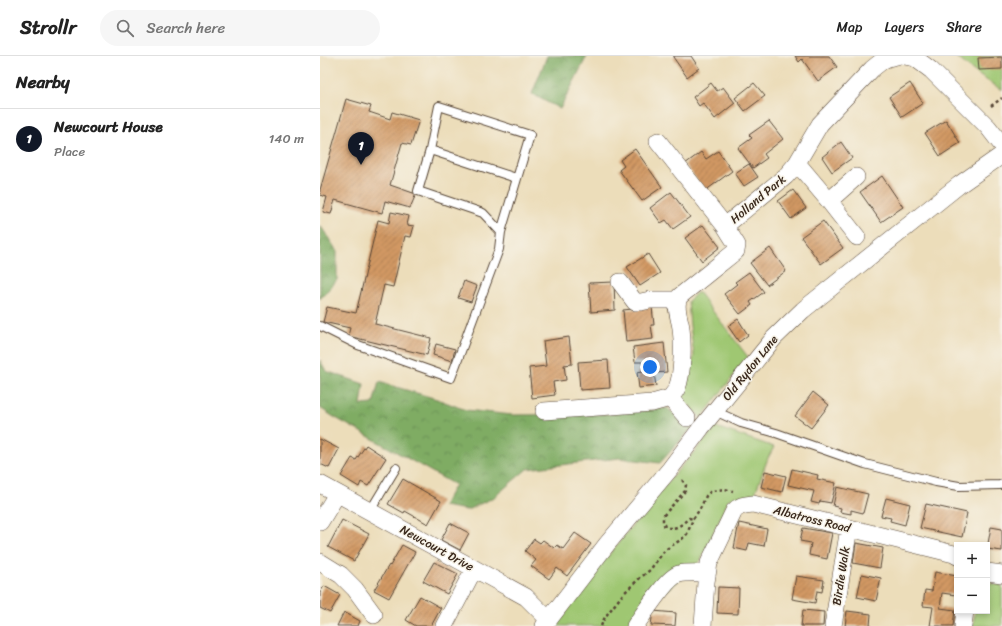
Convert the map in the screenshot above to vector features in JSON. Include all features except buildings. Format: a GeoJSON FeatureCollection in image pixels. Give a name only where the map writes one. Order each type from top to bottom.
{"type":"FeatureCollection","features":[{"type":"Feature","properties":{"kind":"street","name":"Holland Park"},"geometry":{"type":"LineString","coordinates":[[678,300],[680,296],[736,251],[737,245],[725,226],[786,176],[797,163],[820,124],[872,69],[882,61],[894,56],[915,58],[931,70],[988,127],[1002,145]]}},
{"type":"Feature","properties":{"kind":"street"},"geometry":{"type":"LineString","coordinates":[[658,141],[725,226]]}},
{"type":"Feature","properties":{"kind":"street","name":"Old Rydon Lane"},"geometry":{"type":"LineString","coordinates":[[547,623],[607,544],[670,469],[774,338],[803,310],[959,186],[1002,155]]}},
{"type":"Feature","properties":{"kind":"street"},"geometry":{"type":"LineString","coordinates":[[797,163],[857,237]]}},
{"type":"Feature","properties":{"kind":"street"},"geometry":{"type":"LineString","coordinates":[[829,201],[856,178]]}},
{"type":"Feature","properties":{"kind":"street"},"geometry":{"type":"LineString","coordinates":[[544,411],[652,403],[670,398],[677,389],[681,367],[682,348],[681,328],[676,305],[678,300],[650,300],[635,302],[620,282]]}},
{"type":"Feature","properties":{"kind":"street"},"geometry":{"type":"LineString","coordinates":[[670,398],[687,418]]}},
{"type":"Feature","properties":{"kind":"street","name":"Newcourt Drive"},"geometry":{"type":"LineString","coordinates":[[320,484],[526,597],[547,623]]}},
{"type":"Feature","properties":{"kind":"street"},"geometry":{"type":"LineString","coordinates":[[320,522],[337,494]]}},
{"type":"Feature","properties":{"kind":"street"},"geometry":{"type":"LineString","coordinates":[[703,626],[709,563],[734,511],[737,507],[743,504],[753,504]]}},
{"type":"Feature","properties":{"kind":"street","name":"Albatross Road"},"geometry":{"type":"LineString","coordinates":[[753,504],[954,554]]}},
{"type":"Feature","properties":{"kind":"street","name":"Birdie Walk"},"geometry":{"type":"LineString","coordinates":[[833,626],[850,528]]}},
{"type":"Feature","properties":{"kind":"street"},"geometry":{"type":"LineString","coordinates":[[320,562],[341,575],[355,589],[374,615]]}},
{"type":"Feature","properties":{"kind":"street"},"geometry":{"type":"LineString","coordinates":[[444,626],[474,569]]}},
{"type":"Feature","properties":{"kind":"street"},"geometry":{"type":"LineString","coordinates":[[990,572],[1002,574]]}},
{"type":"Feature","properties":{"kind":"street"},"geometry":{"type":"LineString","coordinates":[[635,626],[667,582],[675,576],[679,574],[707,573]]}},
{"type":"Feature","properties":{"kind":"street"},"geometry":{"type":"LineString","coordinates":[[963,626],[965,614]]}},
{"type":"Feature","properties":{"kind":"lane"},"geometry":{"type":"LineString","coordinates":[[320,326],[358,345],[451,378],[499,250],[501,232],[530,135],[439,106],[430,150],[418,191],[483,213],[501,232]]}},
{"type":"Feature","properties":{"kind":"lane"},"geometry":{"type":"LineString","coordinates":[[430,150],[516,178]]}},
{"type":"Feature","properties":{"kind":"lane"},"geometry":{"type":"LineString","coordinates":[[715,411],[741,423],[776,432],[865,464],[894,472],[959,486],[1002,484]]}},
{"type":"Feature","properties":{"kind":"lane"},"geometry":{"type":"LineString","coordinates":[[370,511],[396,468]]}},
{"type":"Feature","properties":{"kind":"path"},"geometry":{"type":"LineString","coordinates":[[670,469],[686,485],[684,491],[663,516],[665,527],[672,529],[678,527],[689,518],[693,519]]}},
{"type":"Feature","properties":{"kind":"path"},"geometry":{"type":"LineString","coordinates":[[601,626],[605,617],[614,605],[650,570],[665,550],[687,534],[693,519],[706,496],[711,491],[725,489],[749,492],[753,504]]}},
{"type":"Feature","properties":{"kind":"green space"},"geometry":{"type":"Polygon","coordinates":[[[547,56],[587,56],[560,109],[532,94],[547,56]]]}},
{"type":"Feature","properties":{"kind":"green space"},"geometry":{"type":"Polygon","coordinates":[[[955,56],[1002,56],[1002,90],[980,76],[955,56]]]}},
{"type":"Feature","properties":{"kind":"green space"},"geometry":{"type":"Polygon","coordinates":[[[320,225],[337,251],[337,280],[320,299],[320,225]]]}},
{"type":"Feature","properties":{"kind":"green space"},"geometry":{"type":"Polygon","coordinates":[[[698,292],[748,357],[701,418],[682,398],[690,374],[694,355],[688,301],[698,292]]]}},
{"type":"Feature","properties":{"kind":"green space"},"geometry":{"type":"Polygon","coordinates":[[[320,360],[326,371],[364,384],[361,405],[373,404],[379,382],[437,399],[466,410],[512,415],[609,414],[667,408],[692,428],[660,463],[619,458],[527,469],[493,498],[467,510],[443,506],[455,485],[320,408],[320,360]]]}},
{"type":"Feature","properties":{"kind":"green space"},"geometry":{"type":"Polygon","coordinates":[[[716,427],[774,447],[768,458],[754,496],[729,499],[701,560],[627,626],[552,626],[659,492],[716,427]]]}},
{"type":"Feature","properties":{"kind":"green space"},"geometry":{"type":"Polygon","coordinates":[[[990,583],[1002,585],[1002,626],[973,626],[975,614],[990,614],[990,583]]]}},
{"type":"Feature","properties":{"kind":"place","name":"Newcourt House"},"geometry":{"type":"Point","coordinates":[361,165]}}]}
